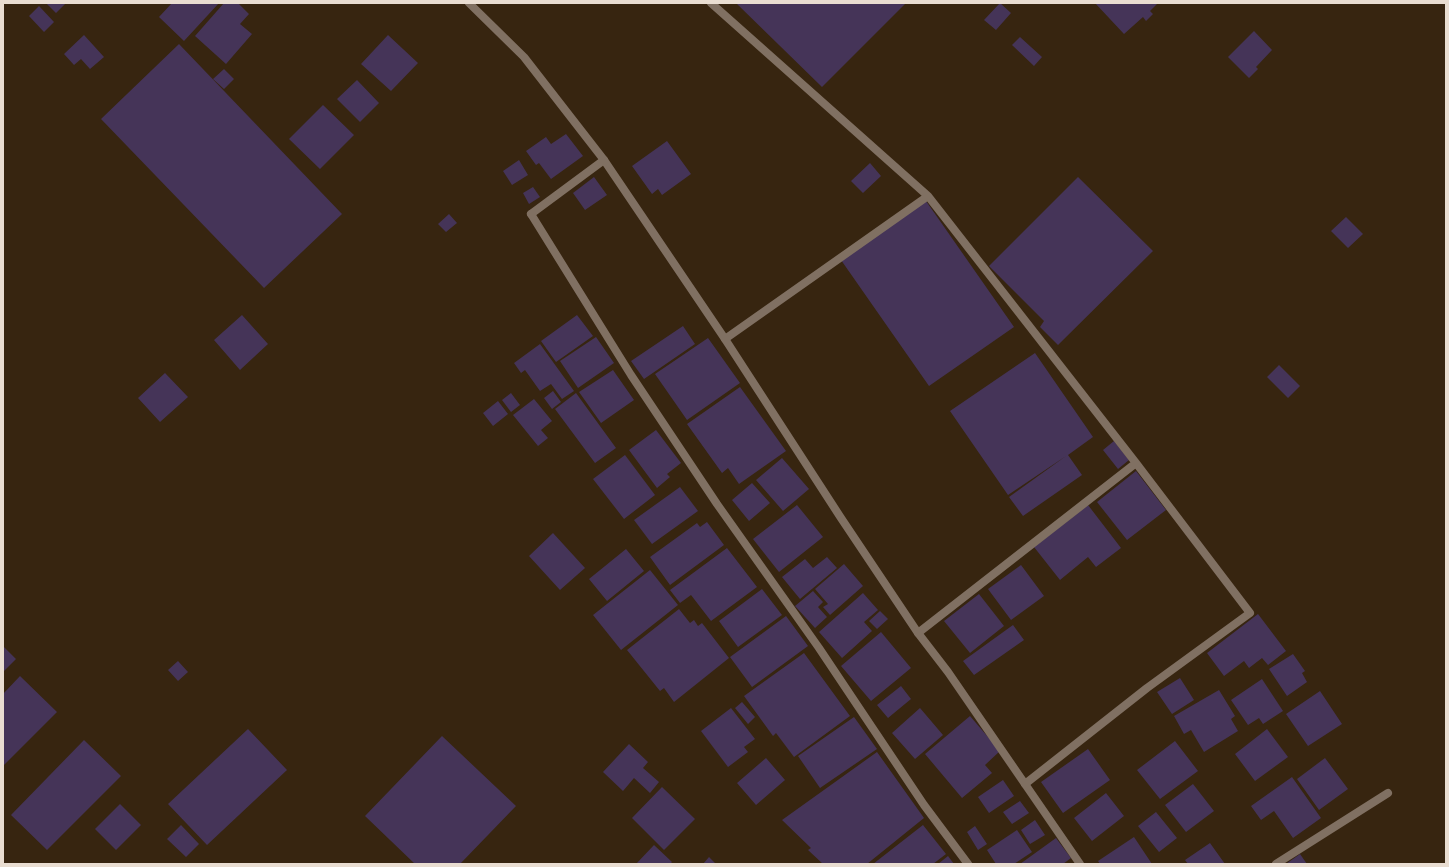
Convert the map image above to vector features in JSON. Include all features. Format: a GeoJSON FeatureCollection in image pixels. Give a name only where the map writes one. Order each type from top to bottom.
{"type":"FeatureCollection","features":[{"type":"Feature","properties":{"kind":"street"},"geometry":{"type":"LineString","coordinates":[[469,3],[524,57],[604,160],[725,339],[841,518],[918,633],[948,672],[1080,864]]}},
{"type":"Feature","properties":{"kind":"street"},"geometry":{"type":"LineString","coordinates":[[711,3],[928,196],[1136,463],[1250,613],[1147,688],[1025,784]]}},
{"type":"Feature","properties":{"kind":"street"},"geometry":{"type":"LineString","coordinates":[[604,160],[531,214],[635,381],[717,504],[819,648],[924,805],[968,864]]}},
{"type":"Feature","properties":{"kind":"street"},"geometry":{"type":"LineString","coordinates":[[725,339],[928,196]]}},
{"type":"Feature","properties":{"kind":"street"},"geometry":{"type":"LineString","coordinates":[[918,633],[1136,463]]}},
{"type":"Feature","properties":{"kind":"street"},"geometry":{"type":"LineString","coordinates":[[1276,864],[1388,793]]}},
{"type":"Feature","properties":{"kind":"building"},"geometry":{"type":"Polygon","coordinates":[[[46,3],[66,3],[56,13],[46,3]]]}},
{"type":"Feature","properties":{"kind":"building"},"geometry":{"type":"Polygon","coordinates":[[[172,3],[219,3],[184,41],[159,17],[172,3]]]}},
{"type":"Feature","properties":{"kind":"building"},"geometry":{"type":"Polygon","coordinates":[[[224,3],[238,3],[249,14],[240,24],[252,34],[226,64],[195,36],[224,3]]]}},
{"type":"Feature","properties":{"kind":"building"},"geometry":{"type":"Polygon","coordinates":[[[736,3],[906,3],[822,87],[736,3]]]}},
{"type":"Feature","properties":{"kind":"building"},"geometry":{"type":"Polygon","coordinates":[[[1000,3],[1011,13],[996,30],[984,20],[1000,3]]]}},
{"type":"Feature","properties":{"kind":"building"},"geometry":{"type":"Polygon","coordinates":[[[1095,3],[1158,3],[1150,11],[1153,14],[1146,21],[1143,17],[1124,34],[1095,3]]]}},
{"type":"Feature","properties":{"kind":"building"},"geometry":{"type":"Polygon","coordinates":[[[39,6],[54,22],[44,32],[29,16],[39,6]]]}},
{"type":"Feature","properties":{"kind":"building"},"geometry":{"type":"Polygon","coordinates":[[[1254,31],[1272,50],[1256,67],[1258,69],[1249,78],[1228,57],[1254,31]]]}},
{"type":"Feature","properties":{"kind":"building"},"geometry":{"type":"Polygon","coordinates":[[[84,35],[104,57],[90,69],[81,59],[74,65],[64,54],[84,35]]]}},
{"type":"Feature","properties":{"kind":"building"},"geometry":{"type":"Polygon","coordinates":[[[388,35],[418,63],[391,91],[361,64],[388,35]]]}},
{"type":"Feature","properties":{"kind":"building"},"geometry":{"type":"Polygon","coordinates":[[[1020,37],[1042,57],[1034,66],[1012,45],[1020,37]]]}},
{"type":"Feature","properties":{"kind":"building"},"geometry":{"type":"Polygon","coordinates":[[[179,44],[342,214],[264,288],[101,119],[179,44]]]}},
{"type":"Feature","properties":{"kind":"building"},"geometry":{"type":"Polygon","coordinates":[[[224,69],[234,79],[224,89],[213,79],[224,69]]]}},
{"type":"Feature","properties":{"kind":"building"},"geometry":{"type":"Polygon","coordinates":[[[357,80],[379,103],[360,122],[337,99],[357,80]]]}},
{"type":"Feature","properties":{"kind":"building"},"geometry":{"type":"Polygon","coordinates":[[[323,105],[354,135],[320,169],[289,139],[323,105]]]}},
{"type":"Feature","properties":{"kind":"building"},"geometry":{"type":"Polygon","coordinates":[[[566,134],[583,156],[551,179],[539,163],[536,165],[526,151],[546,137],[551,144],[566,134]]]}},
{"type":"Feature","properties":{"kind":"building"},"geometry":{"type":"Polygon","coordinates":[[[667,141],[691,174],[662,195],[658,189],[652,194],[632,166],[667,141]]]}},
{"type":"Feature","properties":{"kind":"building"},"geometry":{"type":"Polygon","coordinates":[[[519,160],[528,175],[512,185],[503,171],[519,160]]]}},
{"type":"Feature","properties":{"kind":"building"},"geometry":{"type":"Polygon","coordinates":[[[870,163],[881,176],[863,193],[851,181],[870,163]]]}},
{"type":"Feature","properties":{"kind":"building"},"geometry":{"type":"Polygon","coordinates":[[[594,177],[607,195],[585,210],[573,193],[594,177]]]}},
{"type":"Feature","properties":{"kind":"building"},"geometry":{"type":"Polygon","coordinates":[[[1078,177],[1153,251],[1058,345],[1040,327],[1044,321],[989,266],[1078,177]]]}},
{"type":"Feature","properties":{"kind":"building"},"geometry":{"type":"Polygon","coordinates":[[[533,187],[540,197],[529,204],[523,193],[533,187]]]}},
{"type":"Feature","properties":{"kind":"building"},"geometry":{"type":"Polygon","coordinates":[[[926,201],[1014,327],[929,386],[841,260],[926,201]]]}},
{"type":"Feature","properties":{"kind":"building"},"geometry":{"type":"Polygon","coordinates":[[[449,214],[457,223],[446,232],[438,224],[449,214]]]}},
{"type":"Feature","properties":{"kind":"building"},"geometry":{"type":"Polygon","coordinates":[[[1346,217],[1363,234],[1348,248],[1331,231],[1346,217]]]}},
{"type":"Feature","properties":{"kind":"building"},"geometry":{"type":"Polygon","coordinates":[[[242,315],[268,344],[240,370],[214,340],[242,315]]]}},
{"type":"Feature","properties":{"kind":"building"},"geometry":{"type":"Polygon","coordinates":[[[577,315],[593,336],[556,362],[541,341],[577,315]]]}},
{"type":"Feature","properties":{"kind":"building"},"geometry":{"type":"Polygon","coordinates":[[[683,326],[695,344],[644,379],[631,361],[683,326]]]}},
{"type":"Feature","properties":{"kind":"building"},"geometry":{"type":"Polygon","coordinates":[[[596,337],[614,363],[578,388],[560,361],[596,337]]]}},
{"type":"Feature","properties":{"kind":"building"},"geometry":{"type":"Polygon","coordinates":[[[708,338],[740,383],[687,420],[655,374],[708,338]]]}},
{"type":"Feature","properties":{"kind":"building"},"geometry":{"type":"Polygon","coordinates":[[[540,344],[574,391],[562,399],[551,384],[540,391],[525,370],[521,373],[514,363],[540,344]]]}},
{"type":"Feature","properties":{"kind":"building"},"geometry":{"type":"Polygon","coordinates":[[[1035,353],[1093,437],[1068,455],[1082,475],[1023,516],[1009,497],[1066,456],[1008,495],[950,411],[1035,353]]]}},
{"type":"Feature","properties":{"kind":"building"},"geometry":{"type":"Polygon","coordinates":[[[1279,365],[1300,386],[1288,398],[1267,377],[1279,365]]]}},
{"type":"Feature","properties":{"kind":"building"},"geometry":{"type":"Polygon","coordinates":[[[613,370],[634,400],[601,423],[579,392],[613,370]]]}},
{"type":"Feature","properties":{"kind":"building"},"geometry":{"type":"Polygon","coordinates":[[[165,373],[188,397],[160,422],[138,398],[165,373]]]}},
{"type":"Feature","properties":{"kind":"building"},"geometry":{"type":"Polygon","coordinates":[[[740,387],[786,451],[739,484],[728,468],[722,473],[687,424],[740,387]]]}},
{"type":"Feature","properties":{"kind":"building"},"geometry":{"type":"Polygon","coordinates":[[[553,391],[561,402],[552,409],[544,398],[553,391]]]}},
{"type":"Feature","properties":{"kind":"building"},"geometry":{"type":"Polygon","coordinates":[[[511,393],[520,405],[511,412],[502,400],[511,393]]]}},
{"type":"Feature","properties":{"kind":"building"},"geometry":{"type":"Polygon","coordinates":[[[576,393],[616,448],[595,463],[555,409],[576,393]]]}},
{"type":"Feature","properties":{"kind":"building"},"geometry":{"type":"Polygon","coordinates":[[[534,399],[552,421],[541,430],[548,438],[538,446],[513,415],[534,399]]]}},
{"type":"Feature","properties":{"kind":"building"},"geometry":{"type":"Polygon","coordinates":[[[498,401],[508,414],[493,426],[483,413],[498,401]]]}},
{"type":"Feature","properties":{"kind":"building"},"geometry":{"type":"Polygon","coordinates":[[[656,430],[681,463],[667,474],[670,477],[657,488],[629,450],[656,430]]]}},
{"type":"Feature","properties":{"kind":"building"},"geometry":{"type":"Polygon","coordinates":[[[1114,441],[1129,460],[1118,469],[1103,450],[1114,441]]]}},
{"type":"Feature","properties":{"kind":"building"},"geometry":{"type":"Polygon","coordinates":[[[625,455],[655,495],[624,519],[593,479],[625,455]]]}},
{"type":"Feature","properties":{"kind":"building"},"geometry":{"type":"Polygon","coordinates":[[[782,458],[809,489],[783,511],[756,480],[782,458]]]}},
{"type":"Feature","properties":{"kind":"building"},"geometry":{"type":"Polygon","coordinates":[[[1136,471],[1166,510],[1127,540],[1097,502],[1136,471]]]}},
{"type":"Feature","properties":{"kind":"building"},"geometry":{"type":"Polygon","coordinates":[[[752,483],[770,503],[749,521],[732,500],[752,483]]]}},
{"type":"Feature","properties":{"kind":"building"},"geometry":{"type":"Polygon","coordinates":[[[680,487],[698,511],[652,544],[634,520],[680,487]]]}},
{"type":"Feature","properties":{"kind":"building"},"geometry":{"type":"Polygon","coordinates":[[[797,505],[823,537],[779,572],[753,539],[797,505]]]}},
{"type":"Feature","properties":{"kind":"building"},"geometry":{"type":"Polygon","coordinates":[[[1088,505],[1121,548],[1096,567],[1088,557],[1060,580],[1034,547],[1088,505]]]}},
{"type":"Feature","properties":{"kind":"building"},"geometry":{"type":"Polygon","coordinates":[[[707,522],[724,545],[670,585],[650,557],[697,523],[700,527],[707,522]]]}},
{"type":"Feature","properties":{"kind":"building"},"geometry":{"type":"Polygon","coordinates":[[[553,533],[585,568],[560,590],[529,556],[553,533]]]}},
{"type":"Feature","properties":{"kind":"building"},"geometry":{"type":"Polygon","coordinates":[[[727,548],[757,587],[711,621],[691,595],[680,603],[670,590],[727,548]]]}},
{"type":"Feature","properties":{"kind":"building"},"geometry":{"type":"Polygon","coordinates":[[[626,549],[644,571],[607,601],[589,579],[626,549]]]}},
{"type":"Feature","properties":{"kind":"building"},"geometry":{"type":"Polygon","coordinates":[[[827,557],[837,568],[800,599],[782,577],[805,559],[813,568],[827,557]]]}},
{"type":"Feature","properties":{"kind":"building"},"geometry":{"type":"Polygon","coordinates":[[[844,564],[863,586],[830,615],[823,607],[828,604],[815,589],[844,564]]]}},
{"type":"Feature","properties":{"kind":"building"},"geometry":{"type":"Polygon","coordinates":[[[1021,565],[1044,596],[1011,620],[988,589],[1021,565]]]}},
{"type":"Feature","properties":{"kind":"building"},"geometry":{"type":"Polygon","coordinates":[[[650,570],[678,605],[621,650],[593,615],[650,570]]]}},
{"type":"Feature","properties":{"kind":"building"},"geometry":{"type":"Polygon","coordinates":[[[762,589],[782,615],[738,647],[719,621],[762,589]]]}},
{"type":"Feature","properties":{"kind":"building"},"geometry":{"type":"Polygon","coordinates":[[[813,591],[823,602],[818,607],[827,617],[815,628],[795,606],[813,591]]]}},
{"type":"Feature","properties":{"kind":"building"},"geometry":{"type":"Polygon","coordinates":[[[863,593],[878,610],[864,622],[872,631],[842,658],[819,632],[863,593]]]}},
{"type":"Feature","properties":{"kind":"building"},"geometry":{"type":"Polygon","coordinates":[[[979,594],[1004,626],[970,653],[944,621],[979,594]]]}},
{"type":"Feature","properties":{"kind":"building"},"geometry":{"type":"Polygon","coordinates":[[[679,609],[690,623],[694,620],[698,626],[702,623],[729,658],[674,702],[664,688],[660,691],[627,650],[679,609]]]}},
{"type":"Feature","properties":{"kind":"building"},"geometry":{"type":"Polygon","coordinates":[[[880,611],[888,619],[877,629],[869,621],[880,611]]]}},
{"type":"Feature","properties":{"kind":"building"},"geometry":{"type":"Polygon","coordinates":[[[1258,614],[1286,651],[1268,665],[1262,658],[1249,668],[1244,661],[1224,676],[1207,653],[1258,614]]]}},
{"type":"Feature","properties":{"kind":"building"},"geometry":{"type":"Polygon","coordinates":[[[786,616],[808,646],[752,687],[730,657],[786,616]]]}},
{"type":"Feature","properties":{"kind":"building"},"geometry":{"type":"Polygon","coordinates":[[[1013,625],[1024,640],[974,675],[963,661],[1013,625]]]}},
{"type":"Feature","properties":{"kind":"building"},"geometry":{"type":"Polygon","coordinates":[[[881,632],[911,668],[871,701],[841,666],[881,632]]]}},
{"type":"Feature","properties":{"kind":"building"},"geometry":{"type":"Polygon","coordinates":[[[3,646],[16,659],[3,672],[3,646]]]}},
{"type":"Feature","properties":{"kind":"building"},"geometry":{"type":"Polygon","coordinates":[[[804,653],[850,716],[794,757],[776,733],[773,736],[744,696],[804,653]]]}},
{"type":"Feature","properties":{"kind":"building"},"geometry":{"type":"Polygon","coordinates":[[[1293,654],[1305,671],[1302,673],[1307,682],[1287,696],[1269,669],[1293,654]]]}},
{"type":"Feature","properties":{"kind":"building"},"geometry":{"type":"Polygon","coordinates":[[[178,661],[188,672],[178,681],[168,670],[178,661]]]}},
{"type":"Feature","properties":{"kind":"building"},"geometry":{"type":"Polygon","coordinates":[[[20,676],[57,712],[3,766],[3,694],[20,676]]]}},
{"type":"Feature","properties":{"kind":"building"},"geometry":{"type":"Polygon","coordinates":[[[1180,678],[1194,700],[1172,714],[1157,692],[1180,678]]]}},
{"type":"Feature","properties":{"kind":"building"},"geometry":{"type":"Polygon","coordinates":[[[1262,679],[1283,711],[1263,724],[1259,718],[1248,725],[1231,700],[1262,679]]]}},
{"type":"Feature","properties":{"kind":"building"},"geometry":{"type":"Polygon","coordinates":[[[901,686],[911,699],[888,718],[877,705],[901,686]]]}},
{"type":"Feature","properties":{"kind":"building"},"geometry":{"type":"Polygon","coordinates":[[[1219,690],[1235,716],[1231,719],[1238,731],[1204,752],[1191,730],[1184,734],[1174,716],[1219,690]]]}},
{"type":"Feature","properties":{"kind":"building"},"geometry":{"type":"Polygon","coordinates":[[[1320,691],[1342,724],[1308,746],[1286,714],[1320,691]]]}},
{"type":"Feature","properties":{"kind":"building"},"geometry":{"type":"Polygon","coordinates":[[[742,702],[755,717],[748,724],[735,708],[742,702]]]}},
{"type":"Feature","properties":{"kind":"building"},"geometry":{"type":"Polygon","coordinates":[[[731,708],[755,739],[744,747],[748,752],[728,767],[701,731],[731,708]]]}},
{"type":"Feature","properties":{"kind":"building"},"geometry":{"type":"Polygon","coordinates":[[[920,708],[943,735],[915,759],[892,733],[920,708]]]}},
{"type":"Feature","properties":{"kind":"building"},"geometry":{"type":"Polygon","coordinates":[[[970,716],[1000,751],[985,765],[992,773],[962,798],[925,754],[970,716]]]}},
{"type":"Feature","properties":{"kind":"building"},"geometry":{"type":"Polygon","coordinates":[[[854,717],[877,749],[820,788],[798,756],[854,717]]]}},
{"type":"Feature","properties":{"kind":"building"},"geometry":{"type":"Polygon","coordinates":[[[248,729],[287,770],[207,845],[168,804],[248,729]]]}},
{"type":"Feature","properties":{"kind":"building"},"geometry":{"type":"Polygon","coordinates":[[[1267,729],[1288,757],[1255,781],[1235,754],[1267,729]]]}},
{"type":"Feature","properties":{"kind":"building"},"geometry":{"type":"Polygon","coordinates":[[[442,736],[516,806],[460,864],[415,864],[365,816],[442,736]]]}},
{"type":"Feature","properties":{"kind":"building"},"geometry":{"type":"Polygon","coordinates":[[[84,740],[121,776],[47,850],[11,815],[84,740]]]}},
{"type":"Feature","properties":{"kind":"building"},"geometry":{"type":"Polygon","coordinates":[[[1175,741],[1198,771],[1160,799],[1137,770],[1175,741]]]}},
{"type":"Feature","properties":{"kind":"building"},"geometry":{"type":"Polygon","coordinates":[[[629,744],[648,762],[643,768],[659,782],[650,793],[634,778],[623,791],[603,772],[629,744]]]}},
{"type":"Feature","properties":{"kind":"building"},"geometry":{"type":"Polygon","coordinates":[[[1088,749],[1110,780],[1063,813],[1041,782],[1088,749]]]}},
{"type":"Feature","properties":{"kind":"building"},"geometry":{"type":"Polygon","coordinates":[[[877,752],[924,818],[867,864],[823,864],[808,850],[811,848],[782,820],[877,752]]]}},
{"type":"Feature","properties":{"kind":"building"},"geometry":{"type":"Polygon","coordinates":[[[766,758],[785,780],[756,805],[737,783],[766,758]]]}},
{"type":"Feature","properties":{"kind":"building"},"geometry":{"type":"Polygon","coordinates":[[[1325,758],[1348,789],[1319,810],[1297,779],[1325,758]]]}},
{"type":"Feature","properties":{"kind":"building"},"geometry":{"type":"Polygon","coordinates":[[[1292,777],[1321,818],[1293,838],[1274,811],[1261,820],[1251,806],[1292,777]]]}},
{"type":"Feature","properties":{"kind":"building"},"geometry":{"type":"Polygon","coordinates":[[[1003,780],[1014,796],[989,813],[978,797],[1003,780]]]}},
{"type":"Feature","properties":{"kind":"building"},"geometry":{"type":"Polygon","coordinates":[[[1193,784],[1214,811],[1186,832],[1165,805],[1193,784]]]}},
{"type":"Feature","properties":{"kind":"building"},"geometry":{"type":"Polygon","coordinates":[[[662,787],[695,819],[664,850],[632,818],[662,787]]]}},
{"type":"Feature","properties":{"kind":"building"},"geometry":{"type":"Polygon","coordinates":[[[1106,793],[1124,816],[1092,841],[1074,818],[1106,793]]]}},
{"type":"Feature","properties":{"kind":"building"},"geometry":{"type":"Polygon","coordinates":[[[1020,801],[1029,813],[1012,824],[1003,812],[1020,801]]]}},
{"type":"Feature","properties":{"kind":"building"},"geometry":{"type":"Polygon","coordinates":[[[120,804],[141,825],[116,850],[95,829],[120,804]]]}},
{"type":"Feature","properties":{"kind":"building"},"geometry":{"type":"Polygon","coordinates":[[[1156,812],[1177,838],[1159,852],[1138,826],[1156,812]]]}},
{"type":"Feature","properties":{"kind":"building"},"geometry":{"type":"Polygon","coordinates":[[[1035,820],[1045,835],[1030,844],[1021,830],[1035,820]]]}},
{"type":"Feature","properties":{"kind":"building"},"geometry":{"type":"Polygon","coordinates":[[[181,825],[199,844],[186,857],[167,839],[181,825]]]}},
{"type":"Feature","properties":{"kind":"building"},"geometry":{"type":"Polygon","coordinates":[[[923,825],[946,854],[933,864],[873,864],[923,825]]]}},
{"type":"Feature","properties":{"kind":"building"},"geometry":{"type":"Polygon","coordinates":[[[975,826],[987,844],[978,850],[967,832],[975,826]]]}},
{"type":"Feature","properties":{"kind":"building"},"geometry":{"type":"Polygon","coordinates":[[[1017,830],[1032,852],[1014,864],[996,864],[987,850],[1017,830]]]}},
{"type":"Feature","properties":{"kind":"building"},"geometry":{"type":"Polygon","coordinates":[[[1134,837],[1152,864],[1100,864],[1098,861],[1134,837]]]}},
{"type":"Feature","properties":{"kind":"building"},"geometry":{"type":"Polygon","coordinates":[[[1056,838],[1071,858],[1063,864],[1020,864],[1056,838]]]}},
{"type":"Feature","properties":{"kind":"building"},"geometry":{"type":"Polygon","coordinates":[[[1210,843],[1225,864],[1188,864],[1185,860],[1210,843]]]}},
{"type":"Feature","properties":{"kind":"building"},"geometry":{"type":"Polygon","coordinates":[[[654,845],[672,862],[670,864],[636,864],[654,845]]]}},
{"type":"Feature","properties":{"kind":"building"},"geometry":{"type":"Polygon","coordinates":[[[1300,854],[1307,864],[1286,864],[1300,854]]]}},
{"type":"Feature","properties":{"kind":"building"},"geometry":{"type":"Polygon","coordinates":[[[948,856],[954,864],[938,864],[948,856]]]}},
{"type":"Feature","properties":{"kind":"building"},"geometry":{"type":"Polygon","coordinates":[[[709,857],[716,864],[703,864],[709,857]]]}}]}
